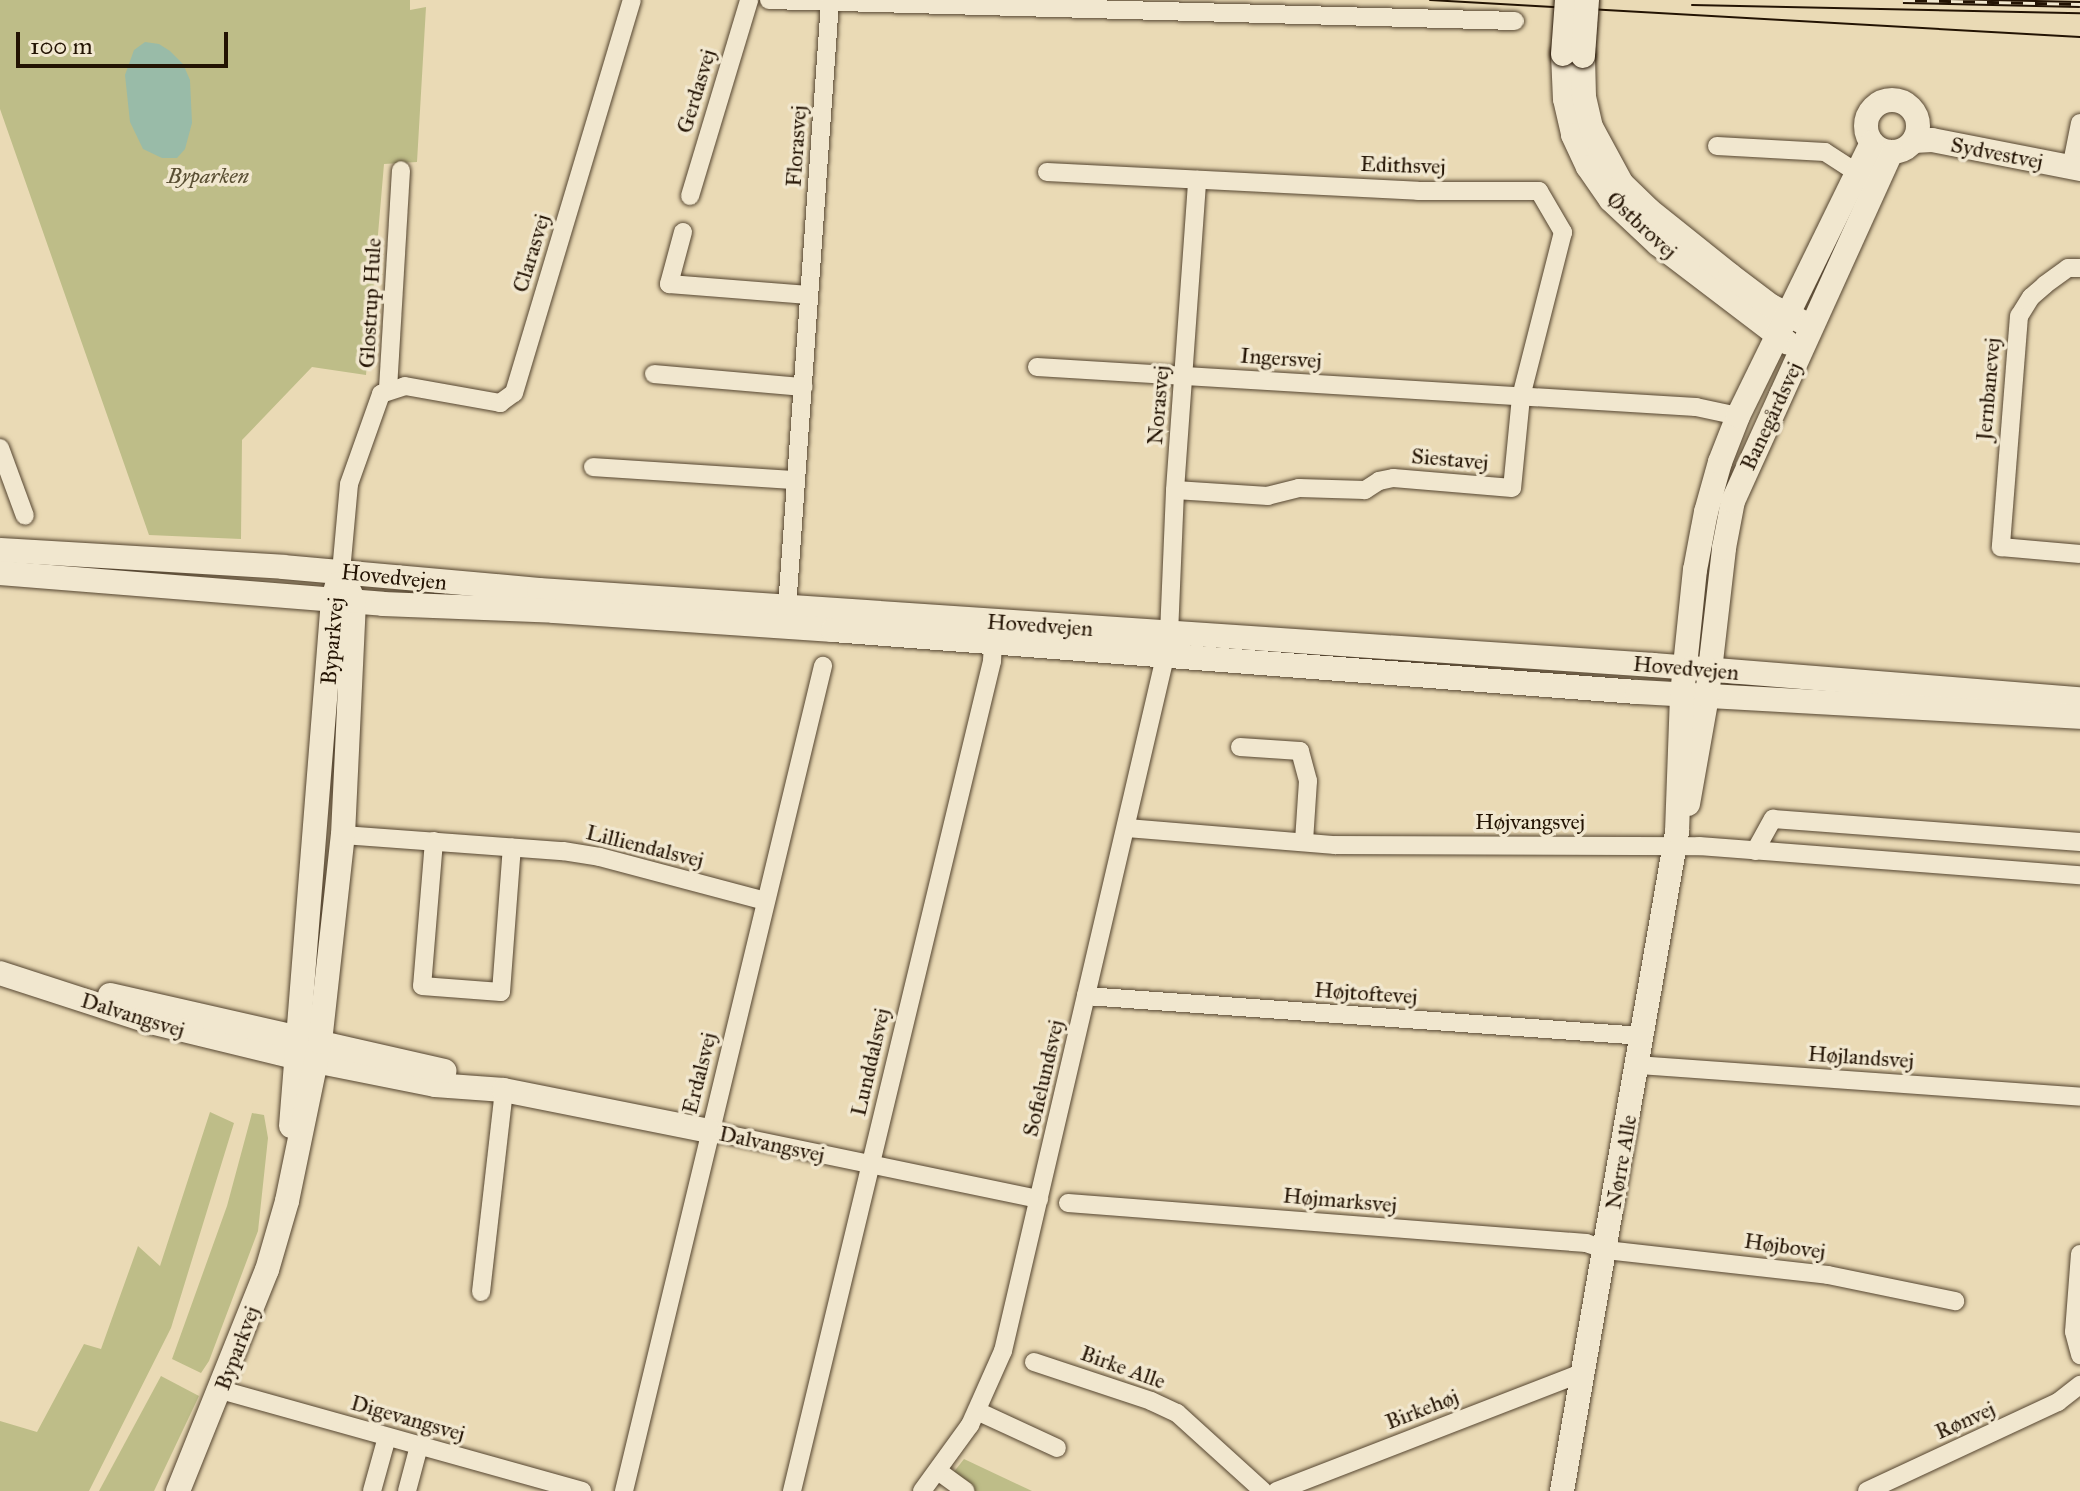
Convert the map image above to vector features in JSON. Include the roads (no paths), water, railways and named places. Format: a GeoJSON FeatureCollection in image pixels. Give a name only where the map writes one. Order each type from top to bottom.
{"type":"FeatureCollection","features":[{"type":"Feature","properties":{"kind":"street","name":"Clarasvej"},"geometry":{"type":"LineString","coordinates":[[388,389],[405,386],[500,403],[514,393],[632,0]]}},
{"type":"Feature","properties":{"kind":"street","name":"Gerdasvej"},"geometry":{"type":"LineString","coordinates":[[690,196],[749,0]]}},
{"type":"Feature","properties":{"kind":"street"},"geometry":{"type":"LineString","coordinates":[[769,0],[1515,21]]}},
{"type":"Feature","properties":{"kind":"street","name":"Østbrovej"},"geometry":{"type":"LineString","coordinates":[[1567,0],[1573,55]]}},
{"type":"Feature","properties":{"kind":"street","name":"Østbrovej"},"geometry":{"type":"LineString","coordinates":[[1587,0],[1565,99],[1573,135],[1588,167],[1611,200],[1658,244],[1783,326],[1801,352]]}},
{"type":"Feature","properties":{"kind":"street","name":"Florasvej"},"geometry":{"type":"LineString","coordinates":[[787,608],[830,2]]}},
{"type":"Feature","properties":{"kind":"street"},"geometry":{"type":"LineString","coordinates":[[1885,101],[1905,103],[1914,111],[1916,132],[1904,149],[1882,147],[1866,121],[1875,107],[1885,101]]}},
{"type":"Feature","properties":{"kind":"street"},"geometry":{"type":"LineString","coordinates":[[2076,163],[2080,123]]}},
{"type":"Feature","properties":{"kind":"street","name":"Sydvestvej"},"geometry":{"type":"LineString","coordinates":[[1916,132],[1932,140],[2076,163]]}},
{"type":"Feature","properties":{"kind":"street"},"geometry":{"type":"LineString","coordinates":[[1717,146],[1825,152],[1859,174]]}},
{"type":"Feature","properties":{"kind":"street","name":"Banegårdsvej"},"geometry":{"type":"LineString","coordinates":[[1685,668],[1704,522],[1720,462],[1738,416],[1859,174],[1882,147]]}},
{"type":"Feature","properties":{"kind":"street","name":"Banegårdsvej"},"geometry":{"type":"LineString","coordinates":[[1695,696],[1709,670],[1725,536],[1733,501],[1801,352],[1882,147]]}},
{"type":"Feature","properties":{"kind":"street","name":"Glostrup Hule"},"geometry":{"type":"LineString","coordinates":[[341,572],[349,484],[377,400],[388,389],[395,327],[401,170]]}},
{"type":"Feature","properties":{"kind":"street","name":"Edithsvej"},"geometry":{"type":"LineString","coordinates":[[1047,172],[1418,191],[1539,191],[1563,232],[1521,397]]}},
{"type":"Feature","properties":{"kind":"street","name":"Norasvej"},"geometry":{"type":"LineString","coordinates":[[1167,645],[1197,180]]}},
{"type":"Feature","properties":{"kind":"street"},"geometry":{"type":"LineString","coordinates":[[683,232],[669,284],[809,295]]}},
{"type":"Feature","properties":{"kind":"street","name":"Jernbanevej"},"geometry":{"type":"LineString","coordinates":[[2080,268],[2068,268],[2045,285],[2026,303],[2019,316],[2001,547],[2080,554]]}},
{"type":"Feature","properties":{"kind":"street","name":"Østbrovej"},"geometry":{"type":"LineString","coordinates":[[1783,326],[1811,327]]}},
{"type":"Feature","properties":{"kind":"street","name":"Ingersvej"},"geometry":{"type":"LineString","coordinates":[[1037,367],[1521,397]]}},
{"type":"Feature","properties":{"kind":"street"},"geometry":{"type":"LineString","coordinates":[[654,374],[803,387]]}},
{"type":"Feature","properties":{"kind":"street"},"geometry":{"type":"LineString","coordinates":[[1521,397],[1712,408],[1738,416]]}},
{"type":"Feature","properties":{"kind":"street","name":"Siestavej"},"geometry":{"type":"LineString","coordinates":[[1175,490],[1276,496],[1292,489],[1365,490],[1393,478],[1512,488],[1521,397]]}},
{"type":"Feature","properties":{"kind":"street"},"geometry":{"type":"LineString","coordinates":[[0,448],[25,516]]}},
{"type":"Feature","properties":{"kind":"street"},"geometry":{"type":"LineString","coordinates":[[593,467],[796,480]]}},
{"type":"Feature","properties":{"kind":"street","name":"Hovedvejen"},"geometry":{"type":"LineString","coordinates":[[0,550],[341,572],[787,608],[1695,696],[2080,717]]}},
{"type":"Feature","properties":{"kind":"street","name":"Byparkvej"},"geometry":{"type":"LineString","coordinates":[[178,1491],[267,1270],[287,1201],[307,1049],[343,835],[344,600],[341,572]]}},
{"type":"Feature","properties":{"kind":"street","name":"Hovedvejen"},"geometry":{"type":"LineString","coordinates":[[0,573],[1005,645],[1086,641],[1685,668],[2080,699]]}},
{"type":"Feature","properties":{"kind":"street","name":"Byparkvej"},"geometry":{"type":"LineString","coordinates":[[307,1049],[344,600]]}},
{"type":"Feature","properties":{"kind":"street","name":"Lunddalsvej"},"geometry":{"type":"LineString","coordinates":[[792,1491],[992,661],[1005,645]]}},
{"type":"Feature","properties":{"kind":"street","name":"Sofielundsvej"},"geometry":{"type":"LineString","coordinates":[[922,1491],[977,1411],[1003,1351],[1127,828],[1167,645]]}},
{"type":"Feature","properties":{"kind":"street","name":"Erdalsvej"},"geometry":{"type":"LineString","coordinates":[[624,1491],[823,666]]}},
{"type":"Feature","properties":{"kind":"street","name":"Nørre Alle"},"geometry":{"type":"LineString","coordinates":[[1562,1491],[1676,839],[1695,696],[1685,668]]}},
{"type":"Feature","properties":{"kind":"street"},"geometry":{"type":"LineString","coordinates":[[1240,747],[1300,751],[1308,781],[1304,842]]}},
{"type":"Feature","properties":{"kind":"street"},"geometry":{"type":"LineString","coordinates":[[1755,851],[1756,843],[1773,819],[2080,842]]}},
{"type":"Feature","properties":{"kind":"street","name":"Højvangsvej"},"geometry":{"type":"LineString","coordinates":[[1127,828],[1304,842],[1676,839],[1755,851],[2080,875]]}},
{"type":"Feature","properties":{"kind":"street","name":"Lilliendalsvej"},"geometry":{"type":"LineString","coordinates":[[343,835],[512,847],[600,857],[765,901]]}},
{"type":"Feature","properties":{"kind":"street"},"geometry":{"type":"LineString","coordinates":[[434,841],[422,986],[501,992],[512,847]]}},
{"type":"Feature","properties":{"kind":"street","name":"Dalvangsvej"},"geometry":{"type":"LineString","coordinates":[[0,972],[151,1022],[446,1071],[504,1090],[1039,1199]]}},
{"type":"Feature","properties":{"kind":"street","name":"Højtoftevej"},"geometry":{"type":"LineString","coordinates":[[1086,996],[1643,1036]]}},
{"type":"Feature","properties":{"kind":"street","name":"Højlandsvej"},"geometry":{"type":"LineString","coordinates":[[1638,1065],[2080,1097]]}},
{"type":"Feature","properties":{"kind":"street"},"geometry":{"type":"LineString","coordinates":[[481,1292],[504,1090]]}},
{"type":"Feature","properties":{"kind":"street","name":"Højmarksvej"},"geometry":{"type":"LineString","coordinates":[[1068,1203],[1586,1243],[1606,1250]]}},
{"type":"Feature","properties":{"kind":"street","name":"Højbovej"},"geometry":{"type":"LineString","coordinates":[[1606,1250],[1828,1275],[1955,1301]]}},
{"type":"Feature","properties":{"kind":"street"},"geometry":{"type":"LineString","coordinates":[[2080,1254],[2074,1332],[2080,1355]]}},
{"type":"Feature","properties":{"kind":"street","name":"Birke Alle"},"geometry":{"type":"LineString","coordinates":[[1034,1362],[1177,1413],[1263,1491]]}},
{"type":"Feature","properties":{"kind":"street","name":"Birkehøj"},"geometry":{"type":"LineString","coordinates":[[1277,1491],[1584,1372]]}},
{"type":"Feature","properties":{"kind":"street","name":"Rønvej"},"geometry":{"type":"LineString","coordinates":[[1867,1491],[2058,1402],[2080,1385]]}},
{"type":"Feature","properties":{"kind":"street","name":"Digevangsvej"},"geometry":{"type":"LineString","coordinates":[[221,1390],[582,1491]]}},
{"type":"Feature","properties":{"kind":"street"},"geometry":{"type":"LineString","coordinates":[[977,1411],[1057,1448]]}},
{"type":"Feature","properties":{"kind":"street"},"geometry":{"type":"LineString","coordinates":[[372,1491],[387,1437]]}},
{"type":"Feature","properties":{"kind":"street"},"geometry":{"type":"LineString","coordinates":[[407,1491],[419,1446]]}},
{"type":"Feature","properties":{"kind":"street"},"geometry":{"type":"LineString","coordinates":[[938,1471],[966,1491]]}},
{"type":"Feature","properties":{"kind":"tram line"},"geometry":{"type":"LineString","coordinates":[[1430,0],[2080,37]]}},
{"type":"Feature","properties":{"kind":"tram line"},"geometry":{"type":"LineString","coordinates":[[1692,5],[2080,13]]}},
{"type":"Feature","properties":{"kind":"railway"},"geometry":{"type":"LineString","coordinates":[[1903,0],[2080,4]]}},
{"type":"Feature","properties":{"kind":"park label","name":"Byparken"},"geometry":{"type":"Point","coordinates":[208,176]}}]}
